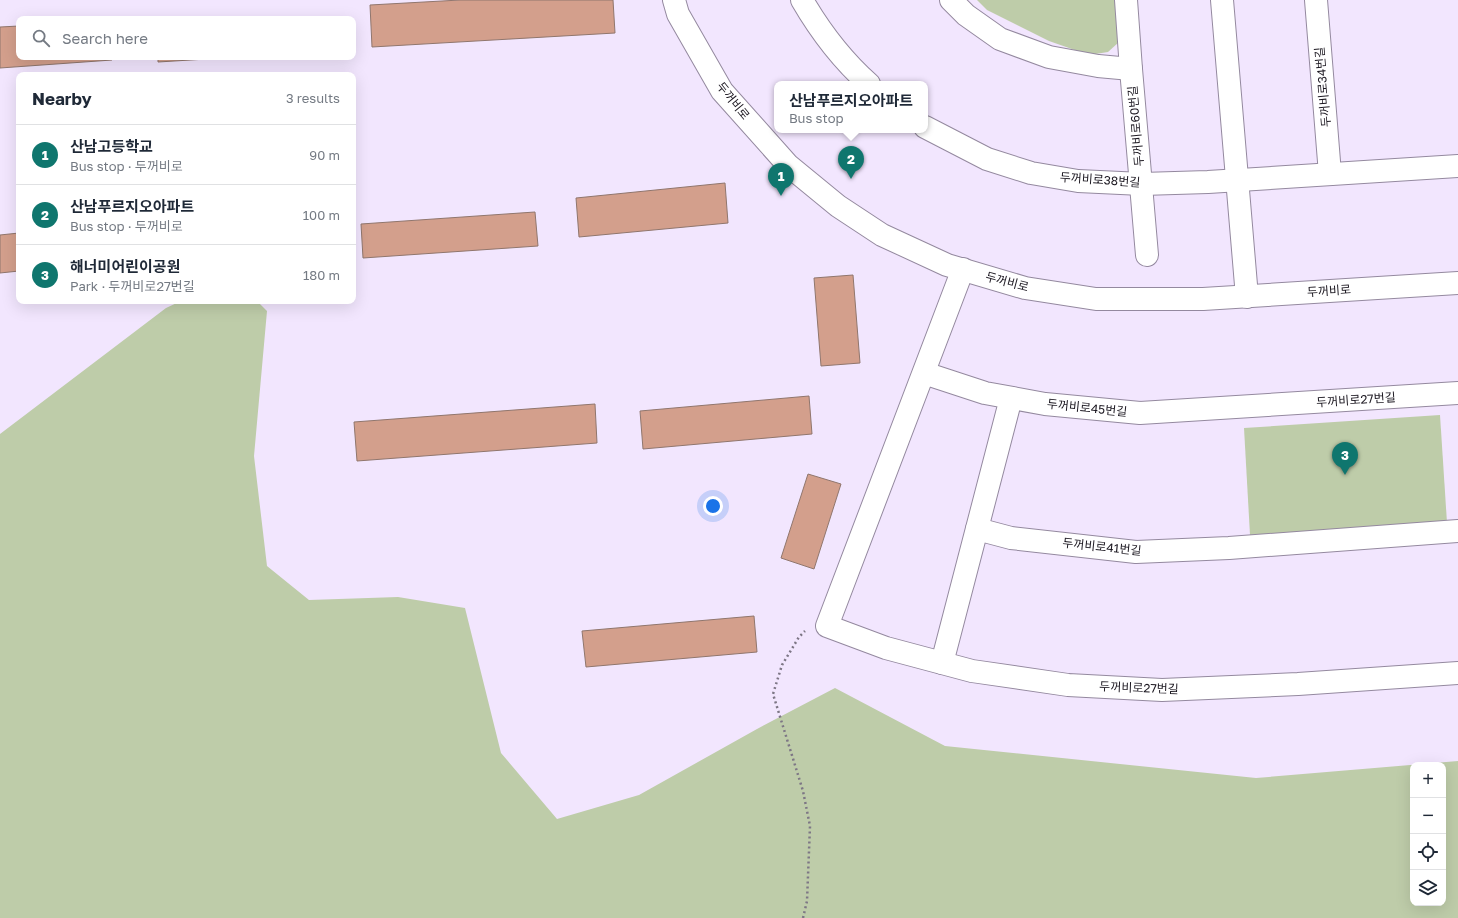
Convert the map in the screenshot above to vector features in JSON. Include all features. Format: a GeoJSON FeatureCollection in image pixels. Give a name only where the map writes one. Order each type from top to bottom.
{"type":"FeatureCollection","features":[{"type":"Feature","properties":{"kind":"street","name":"두꺼비로"},"geometry":{"type":"LineString","coordinates":[[674,0],[678,14],[722,91],[788,165],[838,206],[882,235],[947,265],[1024,288],[1096,299],[1203,299],[1458,283]]}},
{"type":"Feature","properties":{"kind":"street"},"geometry":{"type":"LineString","coordinates":[[802,0],[819,29],[856,73],[865,81]]}},
{"type":"Feature","properties":{"kind":"street","name":"두꺼비로60번길"},"geometry":{"type":"LineString","coordinates":[[951,0],[966,15],[1000,39],[1049,57],[1098,66],[1131,68]]}},
{"type":"Feature","properties":{"kind":"street","name":"두꺼비로60번길"},"geometry":{"type":"LineString","coordinates":[[1126,0],[1147,255]]}},
{"type":"Feature","properties":{"kind":"street"},"geometry":{"type":"LineString","coordinates":[[1222,0],[1247,297]]}},
{"type":"Feature","properties":{"kind":"street","name":"두꺼비로34번길"},"geometry":{"type":"LineString","coordinates":[[1316,0],[1330,174]]}},
{"type":"Feature","properties":{"kind":"street","name":"두꺼비로38번길"},"geometry":{"type":"LineString","coordinates":[[928,129],[987,159],[1031,173],[1078,181],[1142,184],[1237,180],[1458,166]]}},
{"type":"Feature","properties":{"kind":"street"},"geometry":{"type":"LineString","coordinates":[[817,627],[924,373],[963,269]]}},
{"type":"Feature","properties":{"kind":"street","name":"두꺼비로45번길"},"geometry":{"type":"LineString","coordinates":[[924,373],[985,393],[1045,404],[1140,413],[1254,407]]}},
{"type":"Feature","properties":{"kind":"street","name":"두꺼비로27번길"},"geometry":{"type":"LineString","coordinates":[[1254,407],[1458,393]]}},
{"type":"Feature","properties":{"kind":"street"},"geometry":{"type":"LineString","coordinates":[[942,663],[1011,398]]}},
{"type":"Feature","properties":{"kind":"street","name":"두꺼비로41번길"},"geometry":{"type":"LineString","coordinates":[[977,529],[1011,538],[1136,552],[1229,548],[1458,531]]}},
{"type":"Feature","properties":{"kind":"street","name":"두꺼비로27번길"},"geometry":{"type":"LineString","coordinates":[[817,627],[886,648],[972,671],[1068,685],[1162,690],[1298,684],[1458,673]]}},
{"type":"Feature","properties":{"kind":"path"},"geometry":{"type":"LineString","coordinates":[[803,918],[807,901],[810,826],[803,791],[773,694],[782,665],[799,637],[817,627]]}},
{"type":"Feature","properties":{"kind":"green space"},"geometry":{"type":"Polygon","coordinates":[[[977,0],[1117,0],[1119,42],[1108,52],[1089,55],[1049,41],[987,10],[977,0]]]}},
{"type":"Feature","properties":{"kind":"green space"},"geometry":{"type":"Polygon","coordinates":[[[175,304],[260,304],[267,311],[254,456],[267,566],[309,600],[398,597],[465,608],[501,753],[557,819],[639,795],[757,729],[835,688],[945,746],[1256,778],[1410,765],[1410,906],[1446,906],[1446,762],[1458,761],[1458,918],[0,918],[0,434],[166,308],[175,304]]]}},
{"type":"Feature","properties":{"kind":"green space"},"geometry":{"type":"Polygon","coordinates":[[[1440,415],[1447,523],[1250,535],[1244,428],[1440,415]]]}},
{"type":"Feature","properties":{"kind":"building"},"geometry":{"type":"Polygon","coordinates":[[[460,0],[613,0],[615,33],[372,47],[370,5],[460,0]]]}},
{"type":"Feature","properties":{"kind":"building"},"geometry":{"type":"Polygon","coordinates":[[[16,26],[16,60],[112,60],[0,68],[0,27],[16,26]]]}},
{"type":"Feature","properties":{"kind":"building"},"geometry":{"type":"Polygon","coordinates":[[[158,60],[190,60],[158,62],[158,60]]]}},
{"type":"Feature","properties":{"kind":"building"},"geometry":{"type":"Polygon","coordinates":[[[725,183],[728,223],[579,237],[576,198],[725,183]]]}},
{"type":"Feature","properties":{"kind":"building"},"geometry":{"type":"Polygon","coordinates":[[[535,212],[538,246],[363,258],[361,224],[535,212]]]}},
{"type":"Feature","properties":{"kind":"building"},"geometry":{"type":"Polygon","coordinates":[[[16,233],[16,271],[0,273],[0,235],[16,233]]]}},
{"type":"Feature","properties":{"kind":"building"},"geometry":{"type":"Polygon","coordinates":[[[853,275],[860,363],[821,366],[814,278],[853,275]]]}},
{"type":"Feature","properties":{"kind":"building"},"geometry":{"type":"Polygon","coordinates":[[[809,396],[812,434],[643,449],[640,411],[809,396]]]}},
{"type":"Feature","properties":{"kind":"building"},"geometry":{"type":"Polygon","coordinates":[[[595,404],[597,443],[357,461],[354,422],[595,404]]]}},
{"type":"Feature","properties":{"kind":"building"},"geometry":{"type":"Polygon","coordinates":[[[808,474],[841,484],[814,569],[781,558],[808,474]]]}},
{"type":"Feature","properties":{"kind":"building"},"geometry":{"type":"Polygon","coordinates":[[[754,616],[757,652],[586,667],[582,631],[754,616]]]}},
{"type":"Feature","properties":{"kind":"place","name":"산남푸르지오아파트"},"geometry":{"type":"Point","coordinates":[851,179]}},
{"type":"Feature","properties":{"kind":"place","name":"산남고등학교"},"geometry":{"type":"Point","coordinates":[781,196]}},
{"type":"Feature","properties":{"kind":"place","name":"해너미어린이공원"},"geometry":{"type":"Point","coordinates":[1345,475]}}]}
